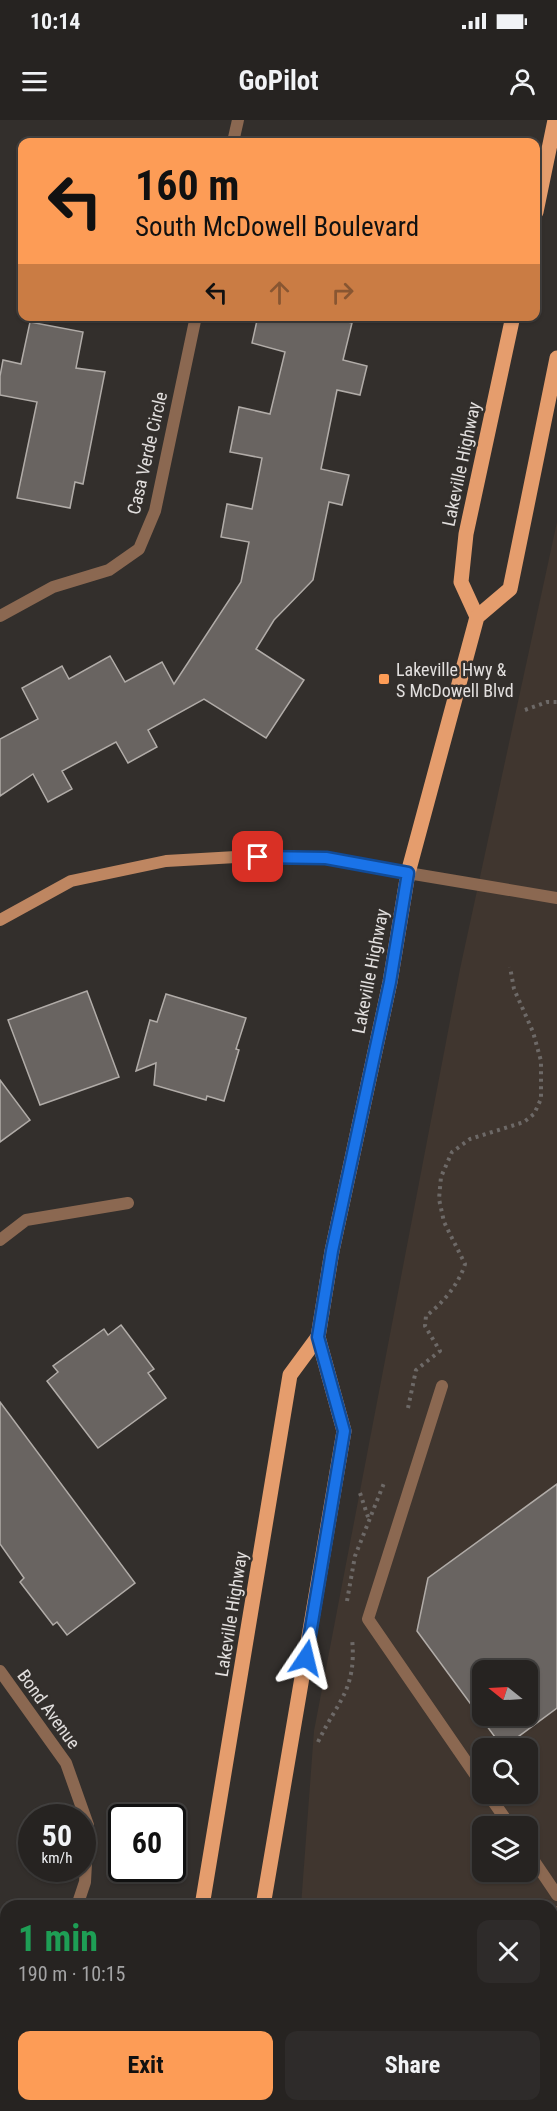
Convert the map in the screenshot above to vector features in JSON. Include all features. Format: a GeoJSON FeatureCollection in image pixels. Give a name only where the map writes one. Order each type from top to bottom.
{"type":"FeatureCollection","features":[{"type":"Feature","properties":{"kind":"main road"},"geometry":{"type":"LineString","coordinates":[[540,193],[555,120]]}},
{"type":"Feature","properties":{"kind":"main road","name":"Lakeville Highway"},"geometry":{"type":"LineString","coordinates":[[265,1900],[344,1431],[318,1337],[332,1251],[390,982],[408,873],[477,617],[461,582],[466,534],[512,321]]}},
{"type":"Feature","properties":{"kind":"main road"},"geometry":{"type":"LineString","coordinates":[[477,617],[510,589],[557,358]]}},
{"type":"Feature","properties":{"kind":"main road"},"geometry":{"type":"LineString","coordinates":[[0,920],[71,880],[166,861],[236,857],[326,858],[408,873]]}},
{"type":"Feature","properties":{"kind":"main road","name":"Lakeville Highway"},"geometry":{"type":"LineString","coordinates":[[203,1900],[290,1375],[318,1337]]}},
{"type":"Feature","properties":{"kind":"street"},"geometry":{"type":"LineString","coordinates":[[234,138],[238,120]]}},
{"type":"Feature","properties":{"kind":"street","name":"Casa Verde Circle"},"geometry":{"type":"LineString","coordinates":[[0,616],[52,587],[109,570],[139,549],[155,512],[195,321]]}},
{"type":"Feature","properties":{"kind":"street"},"geometry":{"type":"LineString","coordinates":[[408,873],[557,898]]}},
{"type":"Feature","properties":{"kind":"street"},"geometry":{"type":"LineString","coordinates":[[0,1240],[26,1220],[128,1203]]}},
{"type":"Feature","properties":{"kind":"street"},"geometry":{"type":"LineString","coordinates":[[442,1386],[368,1619],[472,1770]]}},
{"type":"Feature","properties":{"kind":"street","name":"Bond Avenue"},"geometry":{"type":"LineString","coordinates":[[0,1671],[66,1763],[88,1825],[85,1882],[79,1900]]}},
{"type":"Feature","properties":{"kind":"street"},"geometry":{"type":"LineString","coordinates":[[538,1866],[557,1894]]}},
{"type":"Feature","properties":{"kind":"path"},"geometry":{"type":"LineString","coordinates":[[525,710],[547,702],[557,702]]}},
{"type":"Feature","properties":{"kind":"path"},"geometry":{"type":"LineString","coordinates":[[407,1416],[416,1370],[440,1351],[425,1326],[426,1316],[438,1307],[462,1274],[465,1264],[444,1221],[440,1199],[441,1178],[452,1152],[470,1139],[524,1122],[534,1114],[541,1099],[541,1061],[533,1032],[514,989],[510,967]]}},
{"type":"Feature","properties":{"kind":"path"},"geometry":{"type":"LineString","coordinates":[[347,1608],[355,1556],[388,1473]]}},
{"type":"Feature","properties":{"kind":"path"},"geometry":{"type":"LineString","coordinates":[[359,1490],[369,1521]]}},
{"type":"Feature","properties":{"kind":"path"},"geometry":{"type":"LineString","coordinates":[[313,1750],[344,1699],[352,1678],[354,1652],[352,1636]]}},
{"type":"Feature","properties":{"kind":"shaded area"},"geometry":{"type":"Polygon","coordinates":[[[557,522],[557,1900],[301,1900],[314,1731],[460,969],[557,522]]]}},
{"type":"Feature","properties":{"kind":"building"},"geometry":{"type":"Polygon","coordinates":[[[257,321],[344,321],[352,323],[343,360],[367,366],[360,395],[337,390],[321,469],[349,475],[342,505],[329,502],[313,580],[274,620],[256,649],[304,680],[266,738],[204,699],[148,730],[157,747],[128,763],[116,742],[62,771],[72,789],[48,802],[33,774],[0,796],[0,739],[38,719],[22,688],[62,666],[69,679],[110,656],[125,682],[162,662],[174,684],[241,582],[249,542],[221,537],[227,504],[252,509],[262,458],[230,452],[239,407],[270,414],[285,352],[252,343],[257,321]]]}},
{"type":"Feature","properties":{"kind":"building"},"geometry":{"type":"Polygon","coordinates":[[[30,322],[83,332],[76,368],[105,372],[83,484],[75,482],[70,508],[17,498],[37,402],[0,395],[0,376],[3,360],[21,364],[30,322]]]}},
{"type":"Feature","properties":{"kind":"building"},"geometry":{"type":"Polygon","coordinates":[[[87,991],[119,1077],[40,1105],[8,1020],[87,991]]]}},
{"type":"Feature","properties":{"kind":"building"},"geometry":{"type":"Polygon","coordinates":[[[166,994],[246,1018],[224,1101],[207,1096],[206,1100],[154,1085],[156,1063],[136,1071],[150,1020],[157,1022],[166,994]]]}},
{"type":"Feature","properties":{"kind":"building"},"geometry":{"type":"Polygon","coordinates":[[[0,1080],[30,1120],[0,1142],[0,1080]]]}},
{"type":"Feature","properties":{"kind":"building"},"geometry":{"type":"Polygon","coordinates":[[[121,1325],[154,1369],[148,1373],[166,1398],[98,1448],[47,1381],[58,1372],[53,1366],[104,1329],[108,1335],[121,1325]]]}},
{"type":"Feature","properties":{"kind":"building"},"geometry":{"type":"Polygon","coordinates":[[[0,1402],[135,1583],[67,1635],[57,1622],[53,1625],[20,1582],[24,1578],[0,1544],[0,1402]]]}},
{"type":"Feature","properties":{"kind":"building"},"geometry":{"type":"Polygon","coordinates":[[[557,1484],[557,1708],[538,1722],[538,1660],[472,1660],[472,1706],[417,1631],[428,1578],[557,1484]]]}},
{"type":"Feature","properties":{"kind":"building"},"geometry":{"type":"Polygon","coordinates":[[[487,1726],[533,1726],[516,1738],[496,1738],[487,1726]]]}},
{"type":"Feature","properties":{"kind":"place","name":"Lakeville Hwy & S McDowell Blvd"},"geometry":{"type":"Point","coordinates":[384,679]}},
{"type":"Feature","properties":{"kind":"route"},"geometry":{"type":"LineString","coordinates":[[258,857],[326,858],[408,873],[390,982],[332,1251],[318,1337],[344,1431],[306,1658]]}}]}
